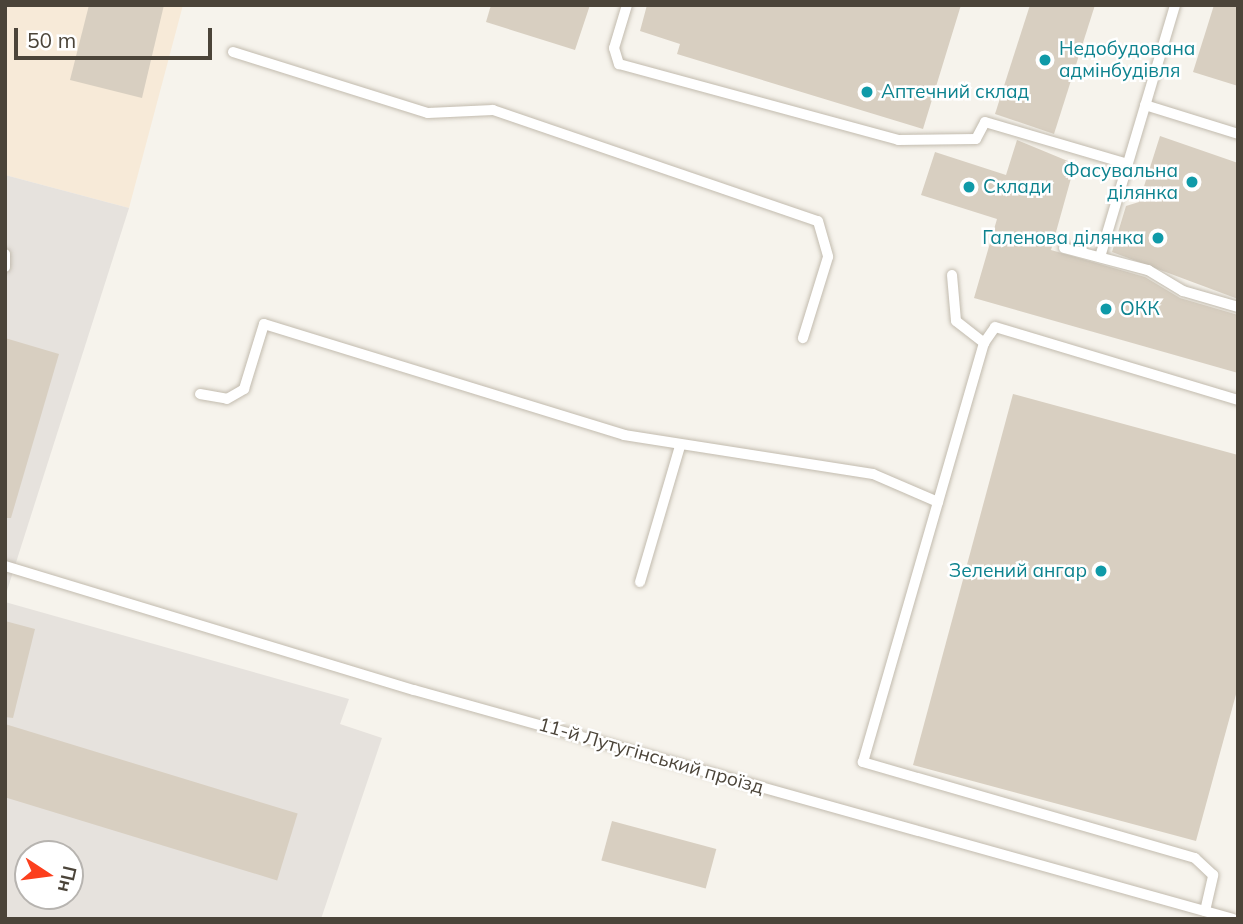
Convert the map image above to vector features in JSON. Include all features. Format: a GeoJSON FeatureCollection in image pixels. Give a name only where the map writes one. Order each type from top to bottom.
{"type":"FeatureCollection","features":[{"type":"Feature","properties":{"kind":"lane"},"geometry":{"type":"LineString","coordinates":[[627,5],[614,48],[620,64],[898,140],[976,139],[985,122],[1128,164]]}},
{"type":"Feature","properties":{"kind":"lane"},"geometry":{"type":"LineString","coordinates":[[1100,257],[1175,5]]}},
{"type":"Feature","properties":{"kind":"lane"},"geometry":{"type":"LineString","coordinates":[[233,52],[428,113],[493,110],[818,221],[828,257],[803,338]]}},
{"type":"Feature","properties":{"kind":"lane"},"geometry":{"type":"LineString","coordinates":[[1145,105],[1238,134]]}},
{"type":"Feature","properties":{"kind":"lane"},"geometry":{"type":"LineString","coordinates":[[1064,248],[1100,257],[1238,307]]}},
{"type":"Feature","properties":{"kind":"lane"},"geometry":{"type":"LineString","coordinates":[[5,254],[5,267]]}},
{"type":"Feature","properties":{"kind":"lane"},"geometry":{"type":"LineString","coordinates":[[951,275],[956,321],[984,343]]}},
{"type":"Feature","properties":{"kind":"lane"},"geometry":{"type":"LineString","coordinates":[[200,394],[227,398],[244,389],[264,324],[624,435],[680,446],[873,474],[938,502]]}},
{"type":"Feature","properties":{"kind":"lane"},"geometry":{"type":"LineString","coordinates":[[1205,911],[1213,875],[1195,858],[863,762],[984,343],[995,327],[1238,400]]}},
{"type":"Feature","properties":{"kind":"lane"},"geometry":{"type":"LineString","coordinates":[[640,582],[680,446]]}},
{"type":"Feature","properties":{"kind":"lane","name":"11-й Лутугінський проїзд"},"geometry":{"type":"LineString","coordinates":[[5,566],[415,691],[1233,919]]}},
{"type":"Feature","properties":{"kind":"shaded area"},"geometry":{"type":"Polygon","coordinates":[[[5,5],[183,5],[129,208],[5,175],[5,5]]]}},
{"type":"Feature","properties":{"kind":"shaded area"},"geometry":{"type":"Polygon","coordinates":[[[5,175],[129,208],[5,597],[5,175]]]}},
{"type":"Feature","properties":{"kind":"shaded area"},"geometry":{"type":"Polygon","coordinates":[[[5,602],[349,699],[340,724],[382,738],[321,919],[5,919],[5,602]]]}},
{"type":"Feature","properties":{"kind":"building"},"geometry":{"type":"Polygon","coordinates":[[[89,5],[164,5],[142,98],[70,80],[89,5]]]}},
{"type":"Feature","properties":{"kind":"building"},"geometry":{"type":"Polygon","coordinates":[[[491,5],[590,5],[575,50],[486,22],[491,5]]]}},
{"type":"Feature","properties":{"kind":"building","name":"Аптечний склад"},"geometry":{"type":"Polygon","coordinates":[[[647,5],[961,5],[923,129],[677,54],[680,44],[640,31],[647,5]]]}},
{"type":"Feature","properties":{"kind":"building","name":"Недобудована адмінбудівля"},"geometry":{"type":"Polygon","coordinates":[[[1030,5],[1095,5],[1054,134],[995,114],[1030,5]]]}},
{"type":"Feature","properties":{"kind":"building"},"geometry":{"type":"Polygon","coordinates":[[[1214,5],[1238,5],[1238,86],[1193,72],[1214,5]]]}},
{"type":"Feature","properties":{"kind":"building"},"geometry":{"type":"Polygon","coordinates":[[[1160,136],[1238,163],[1238,299],[1112,252],[1126,206],[1139,202],[1160,136]]]}},
{"type":"Feature","properties":{"kind":"building"},"geometry":{"type":"Polygon","coordinates":[[[1017,140],[1075,164],[1051,250],[1145,277],[1180,298],[1238,315],[1238,373],[974,298],[997,219],[921,195],[935,152],[1006,175],[1017,140]]]}},
{"type":"Feature","properties":{"kind":"building"},"geometry":{"type":"Polygon","coordinates":[[[5,338],[59,354],[11,518],[5,518],[5,338]]]}},
{"type":"Feature","properties":{"kind":"building","name":"Зелений ангар"},"geometry":{"type":"Polygon","coordinates":[[[1013,394],[1238,455],[1238,687],[1196,841],[913,765],[1013,394]]]}},
{"type":"Feature","properties":{"kind":"building"},"geometry":{"type":"Polygon","coordinates":[[[5,621],[35,629],[13,718],[5,717],[5,621]]]}},
{"type":"Feature","properties":{"kind":"building"},"geometry":{"type":"Polygon","coordinates":[[[5,724],[298,813],[277,880],[5,797],[5,724]]]}},
{"type":"Feature","properties":{"kind":"building"},"geometry":{"type":"Polygon","coordinates":[[[612,821],[716,849],[706,889],[601,861],[612,821]]]}},
{"type":"Feature","properties":{"kind":"place","name":"Недобудована адмінбудівля"},"geometry":{"type":"Point","coordinates":[1045,60]}},
{"type":"Feature","properties":{"kind":"place","name":"Аптечний склад"},"geometry":{"type":"Point","coordinates":[867,92]}},
{"type":"Feature","properties":{"kind":"place","name":"Фасувальна ділянка"},"geometry":{"type":"Point","coordinates":[1192,182]}},
{"type":"Feature","properties":{"kind":"place","name":"Склади"},"geometry":{"type":"Point","coordinates":[969,187]}},
{"type":"Feature","properties":{"kind":"place","name":"Галенова ділянка"},"geometry":{"type":"Point","coordinates":[1158,238]}},
{"type":"Feature","properties":{"kind":"place","name":"ОКК"},"geometry":{"type":"Point","coordinates":[1106,309]}},
{"type":"Feature","properties":{"kind":"place","name":"Зелений ангар"},"geometry":{"type":"Point","coordinates":[1101,571]}}]}
